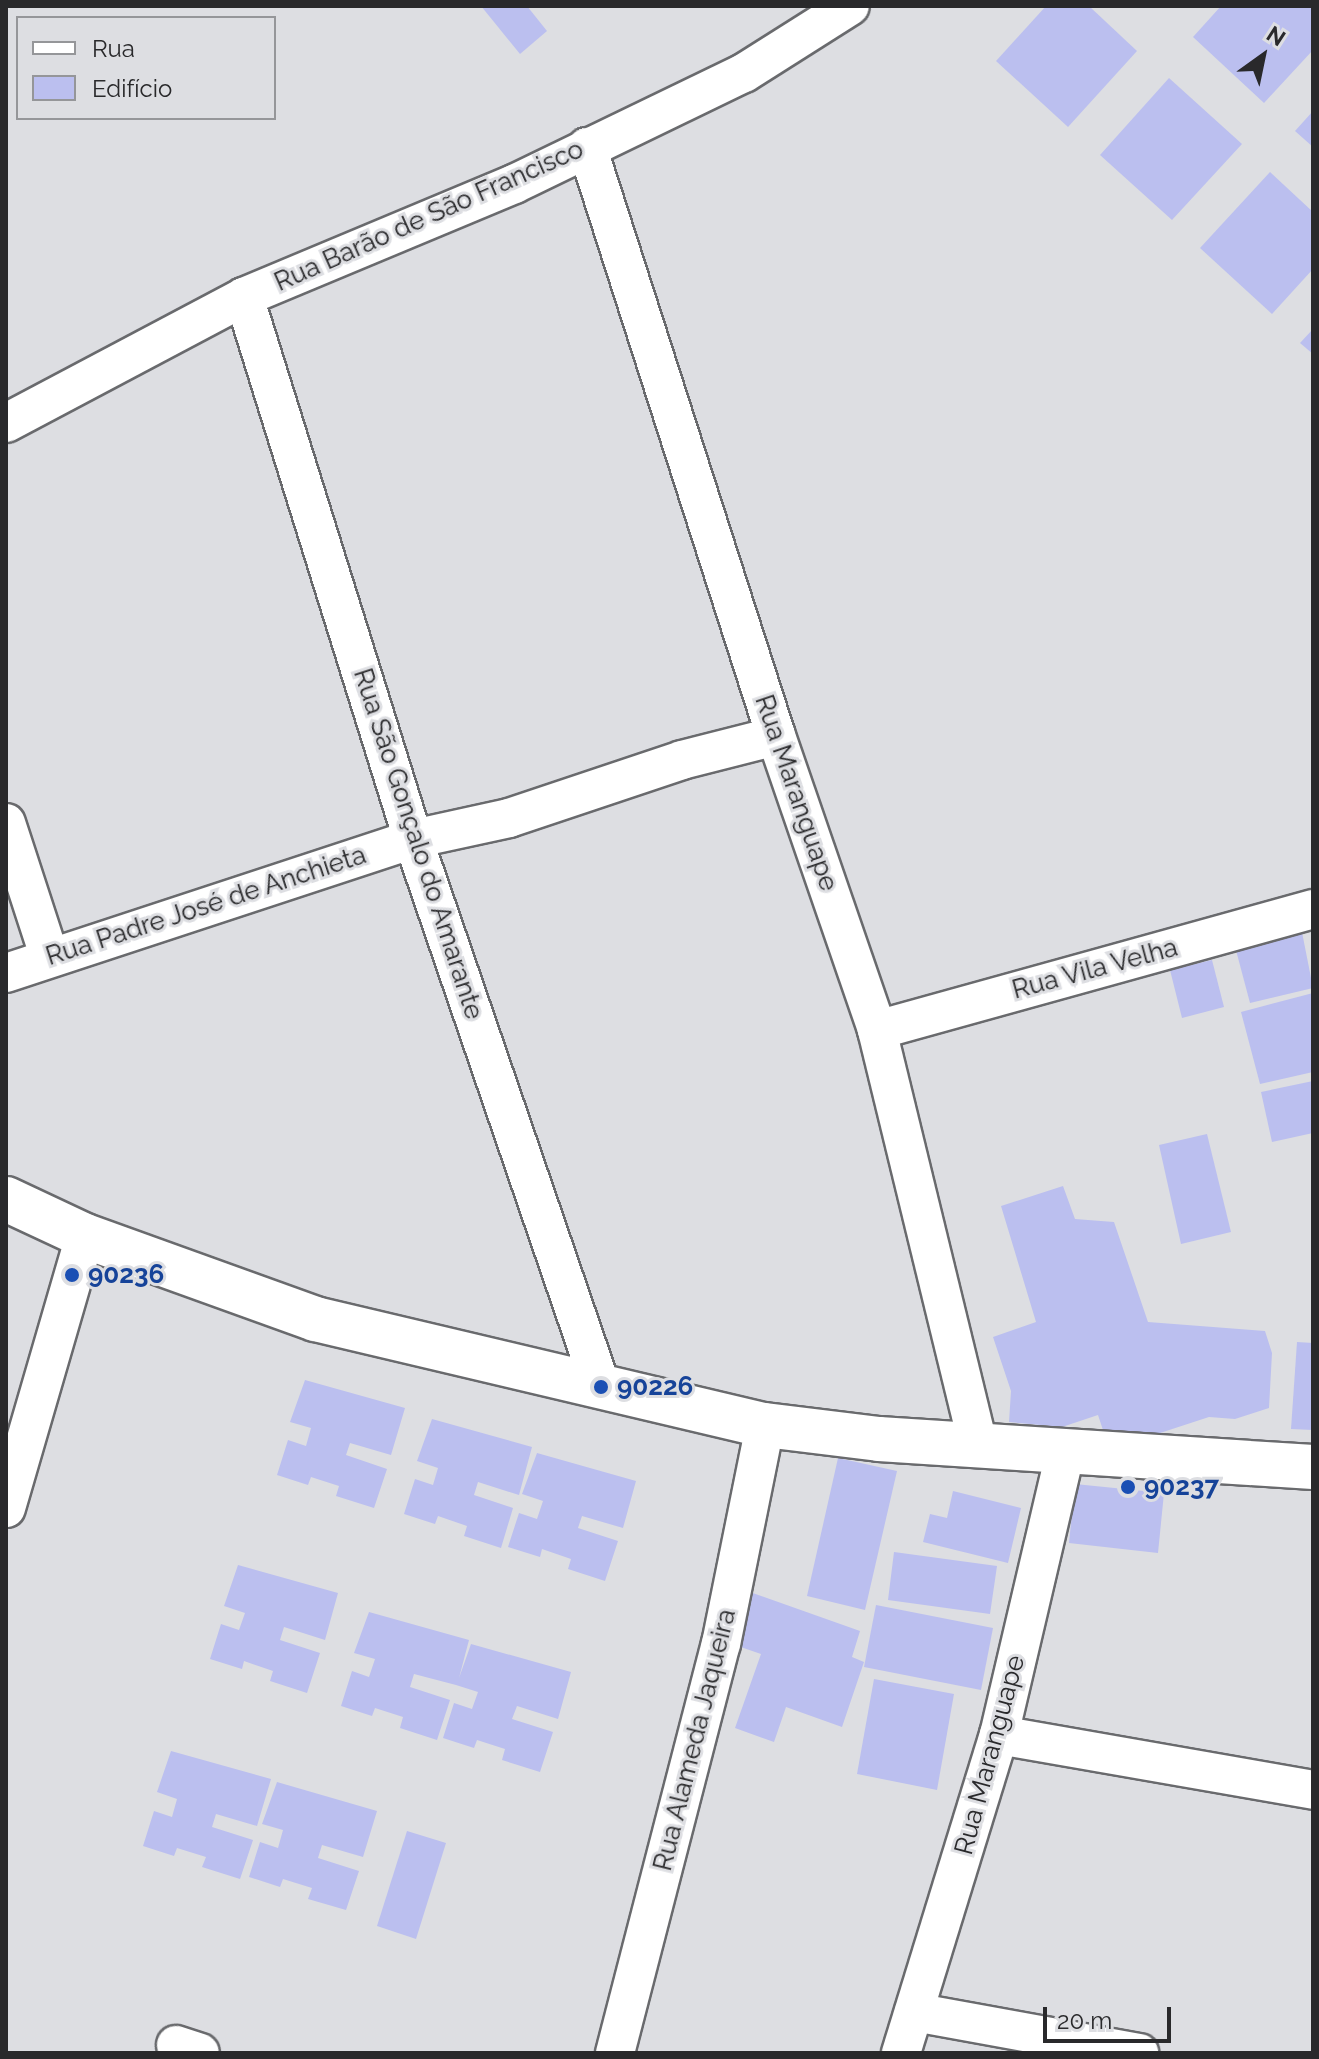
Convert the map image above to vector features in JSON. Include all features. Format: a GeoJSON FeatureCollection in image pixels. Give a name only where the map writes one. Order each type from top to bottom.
{"type":"FeatureCollection","features":[{"type":"Feature","properties":{"kind":"street","name":"Rua Barão de São Francisco"},"geometry":{"type":"LineString","coordinates":[[6,423],[244,297],[514,184],[744,73],[850,6]]}},
{"type":"Feature","properties":{"kind":"street","name":"Rua Maranguape"},"geometry":{"type":"LineString","coordinates":[[587,147],[776,736],[877,1030],[978,1445]]}},
{"type":"Feature","properties":{"kind":"street","name":"Rua São Gonçalo do Amarante"},"geometry":{"type":"LineString","coordinates":[[244,297],[413,839],[601,1387]]}},
{"type":"Feature","properties":{"kind":"street","name":"Rua Padre José de Anchieta"},"geometry":{"type":"LineString","coordinates":[[6,973],[49,955],[413,839],[509,818],[682,760],[776,736]]}},
{"type":"Feature","properties":{"kind":"street"},"geometry":{"type":"LineString","coordinates":[[6,823],[49,955]]}},
{"type":"Feature","properties":{"kind":"street","name":"Rua Vila Velha"},"geometry":{"type":"LineString","coordinates":[[877,1030],[1313,909]]}},
{"type":"Feature","properties":{"kind":"street"},"geometry":{"type":"LineString","coordinates":[[6,1199],[85,1236],[315,1319],[765,1425],[1065,1453],[1244,1459],[1313,1467]]}},
{"type":"Feature","properties":{"kind":"street"},"geometry":{"type":"LineString","coordinates":[[6,1508],[85,1236]]}},
{"type":"Feature","properties":{"kind":"street","name":"Rua Alameda Jaqueira"},"geometry":{"type":"LineString","coordinates":[[615,2053],[721,1644],[765,1425]]}},
{"type":"Feature","properties":{"kind":"street","name":"Rua Maranguape"},"geometry":{"type":"LineString","coordinates":[[901,2053],[999,1735],[1065,1453]]}},
{"type":"Feature","properties":{"kind":"street"},"geometry":{"type":"LineString","coordinates":[[999,1735],[1313,1790]]}},
{"type":"Feature","properties":{"kind":"street"},"geometry":{"type":"LineString","coordinates":[[914,2012],[1139,2053]]}},
{"type":"Feature","properties":{"kind":"building"},"geometry":{"type":"Polygon","coordinates":[[[481,6],[527,6],[547,31],[520,54],[481,6]]]}},
{"type":"Feature","properties":{"kind":"building"},"geometry":{"type":"Polygon","coordinates":[[[1046,6],[1089,6],[1137,51],[1068,127],[996,61],[1046,6]]]}},
{"type":"Feature","properties":{"kind":"building"},"geometry":{"type":"Polygon","coordinates":[[[1221,6],[1313,7],[1313,50],[1264,103],[1193,37],[1221,6]]]}},
{"type":"Feature","properties":{"kind":"building"},"geometry":{"type":"Polygon","coordinates":[[[1169,78],[1242,144],[1172,220],[1100,155],[1169,78]]]}},
{"type":"Feature","properties":{"kind":"building"},"geometry":{"type":"Polygon","coordinates":[[[1313,111],[1313,147],[1295,131],[1313,111]]]}},
{"type":"Feature","properties":{"kind":"building"},"geometry":{"type":"Polygon","coordinates":[[[1270,172],[1313,212],[1313,269],[1272,314],[1200,248],[1270,172]]]}},
{"type":"Feature","properties":{"kind":"building"},"geometry":{"type":"Polygon","coordinates":[[[1313,329],[1313,354],[1300,343],[1313,329]]]}},
{"type":"Feature","properties":{"kind":"building"},"geometry":{"type":"Polygon","coordinates":[[[1300,922],[1313,988],[1250,1003],[1233,939],[1300,922]]]}},
{"type":"Feature","properties":{"kind":"building"},"geometry":{"type":"Polygon","coordinates":[[[1212,960],[1224,1007],[1182,1018],[1170,970],[1212,960]]]}},
{"type":"Feature","properties":{"kind":"building"},"geometry":{"type":"Polygon","coordinates":[[[1313,993],[1313,1072],[1260,1084],[1241,1012],[1313,993]]]}},
{"type":"Feature","properties":{"kind":"building"},"geometry":{"type":"Polygon","coordinates":[[[1313,1081],[1313,1133],[1272,1142],[1261,1092],[1313,1081]]]}},
{"type":"Feature","properties":{"kind":"building"},"geometry":{"type":"Polygon","coordinates":[[[1207,1134],[1231,1232],[1181,1244],[1159,1145],[1207,1134]]]}},
{"type":"Feature","properties":{"kind":"building"},"geometry":{"type":"Polygon","coordinates":[[[1063,1186],[1075,1219],[1114,1222],[1148,1322],[1265,1331],[1272,1353],[1269,1408],[1235,1419],[1209,1417],[1157,1434],[1103,1430],[1098,1415],[1062,1427],[1009,1422],[1011,1391],[993,1337],[1036,1322],[1001,1206],[1063,1186]]]}},
{"type":"Feature","properties":{"kind":"building"},"geometry":{"type":"Polygon","coordinates":[[[1297,1342],[1313,1343],[1313,1430],[1291,1429],[1297,1342]]]}},
{"type":"Feature","properties":{"kind":"building"},"geometry":{"type":"Polygon","coordinates":[[[305,1380],[405,1408],[391,1455],[350,1443],[346,1455],[387,1469],[374,1508],[336,1496],[339,1486],[311,1477],[308,1485],[277,1475],[288,1440],[306,1446],[311,1428],[290,1422],[305,1380]]]}},
{"type":"Feature","properties":{"kind":"building"},"geometry":{"type":"Polygon","coordinates":[[[432,1419],[532,1447],[519,1495],[478,1482],[474,1495],[513,1508],[501,1548],[464,1536],[467,1526],[438,1516],[435,1524],[404,1514],[415,1479],[433,1485],[438,1468],[417,1461],[432,1419]]]}},
{"type":"Feature","properties":{"kind":"building"},"geometry":{"type":"Polygon","coordinates":[[[537,1453],[636,1481],[623,1528],[582,1516],[578,1528],[618,1541],[605,1581],[568,1569],[571,1559],[542,1549],[540,1557],[508,1547],[519,1513],[537,1519],[543,1501],[522,1494],[537,1453]]]}},
{"type":"Feature","properties":{"kind":"building"},"geometry":{"type":"Polygon","coordinates":[[[838,1458],[897,1471],[865,1610],[807,1596],[838,1458]]]}},
{"type":"Feature","properties":{"kind":"building"},"geometry":{"type":"Polygon","coordinates":[[[1075,1484],[1164,1493],[1158,1553],[1069,1543],[1075,1484]]]}},
{"type":"Feature","properties":{"kind":"building"},"geometry":{"type":"Polygon","coordinates":[[[953,1491],[1021,1508],[1008,1563],[923,1542],[930,1514],[947,1518],[953,1491]]]}},
{"type":"Feature","properties":{"kind":"building"},"geometry":{"type":"Polygon","coordinates":[[[894,1552],[997,1566],[990,1614],[888,1600],[894,1552]]]}},
{"type":"Feature","properties":{"kind":"building"},"geometry":{"type":"Polygon","coordinates":[[[238,1565],[338,1593],[325,1640],[284,1627],[280,1640],[320,1653],[307,1693],[270,1681],[273,1671],[244,1661],[242,1669],[210,1659],[221,1624],[239,1630],[245,1613],[224,1606],[238,1565]]]}},
{"type":"Feature","properties":{"kind":"building"},"geometry":{"type":"Polygon","coordinates":[[[747,1591],[860,1631],[852,1657],[864,1662],[842,1727],[786,1707],[774,1742],[735,1728],[761,1654],[729,1643],[747,1591]]]}},
{"type":"Feature","properties":{"kind":"building"},"geometry":{"type":"Polygon","coordinates":[[[876,1605],[993,1628],[981,1690],[864,1667],[876,1605]]]}},
{"type":"Feature","properties":{"kind":"building"},"geometry":{"type":"Polygon","coordinates":[[[369,1612],[469,1640],[459,1678],[471,1644],[571,1672],[558,1719],[517,1706],[512,1719],[553,1732],[540,1772],[502,1760],[505,1749],[477,1740],[474,1748],[443,1738],[454,1703],[472,1709],[478,1692],[414,1674],[410,1687],[450,1700],[437,1740],[400,1728],[403,1717],[375,1708],[372,1716],[341,1706],[352,1671],[369,1677],[375,1659],[354,1653],[369,1612]]]}},
{"type":"Feature","properties":{"kind":"building"},"geometry":{"type":"Polygon","coordinates":[[[874,1679],[954,1694],[937,1790],[857,1774],[874,1679]]]}},
{"type":"Feature","properties":{"kind":"building"},"geometry":{"type":"Polygon","coordinates":[[[171,1751],[271,1779],[257,1826],[216,1814],[212,1827],[253,1840],[240,1879],[202,1867],[206,1857],[177,1848],[174,1856],[143,1846],[154,1811],[172,1817],[177,1799],[157,1792],[171,1751]]]}},
{"type":"Feature","properties":{"kind":"building"},"geometry":{"type":"Polygon","coordinates":[[[277,1782],[377,1811],[363,1857],[322,1845],[318,1858],[359,1871],[346,1910],[308,1899],[312,1888],[283,1879],[280,1887],[249,1877],[260,1842],[278,1848],[283,1830],[262,1824],[277,1782]]]}},
{"type":"Feature","properties":{"kind":"building"},"geometry":{"type":"Polygon","coordinates":[[[407,1831],[446,1843],[416,1939],[377,1926],[407,1831]]]}},
{"type":"Feature","properties":{"kind":"place","name":"90236"},"geometry":{"type":"Point","coordinates":[72,1275]}},
{"type":"Feature","properties":{"kind":"place","name":"90226"},"geometry":{"type":"Point","coordinates":[601,1387]}},
{"type":"Feature","properties":{"kind":"place","name":"90237"},"geometry":{"type":"Point","coordinates":[1128,1487]}}]}
